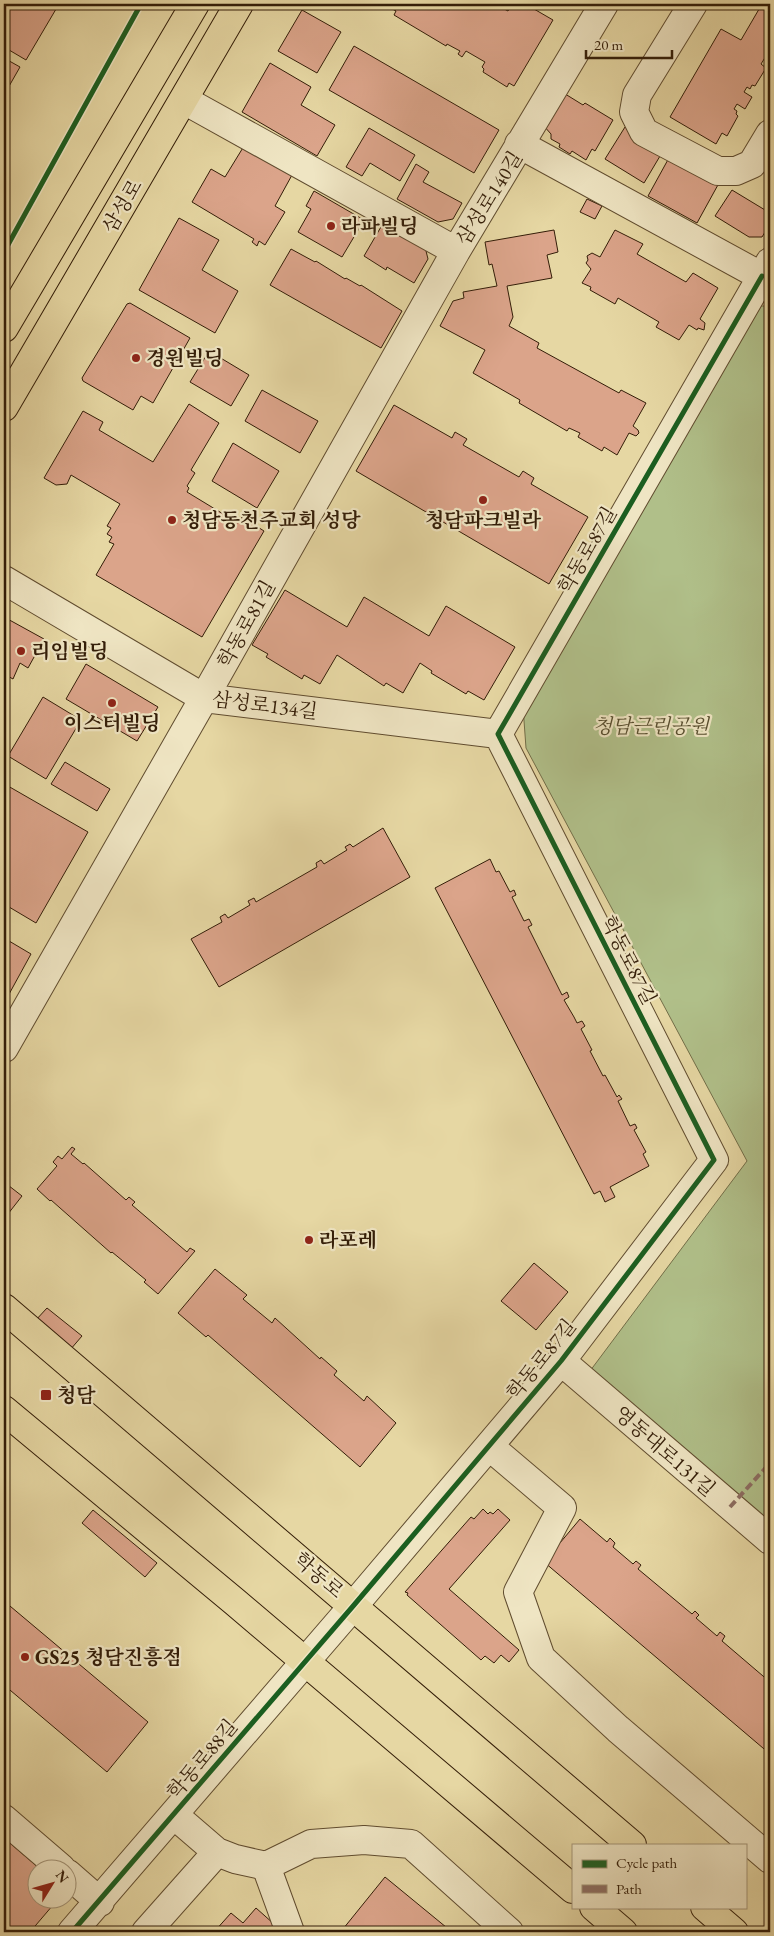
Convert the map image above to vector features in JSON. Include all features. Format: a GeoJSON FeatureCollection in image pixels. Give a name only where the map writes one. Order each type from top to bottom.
{"type":"FeatureCollection","features":[{"type":"Feature","properties":{"kind":"main road","name":"삼성로"},"geometry":{"type":"LineString","coordinates":[[4,328],[195,4]]}},
{"type":"Feature","properties":{"kind":"main road","name":"삼성로"},"geometry":{"type":"LineString","coordinates":[[4,407],[239,4]]}},
{"type":"Feature","properties":{"kind":"main road","name":"학동로"},"geometry":{"type":"LineString","coordinates":[[4,1308],[354,1605],[631,1844]]}},
{"type":"Feature","properties":{"kind":"main road"},"geometry":{"type":"LineString","coordinates":[[4,1410],[227,1596],[572,1889]]}},
{"type":"Feature","properties":{"kind":"main road"},"geometry":{"type":"LineString","coordinates":[[595,1908],[624,1932]]}},
{"type":"Feature","properties":{"kind":"main road"},"geometry":{"type":"LineString","coordinates":[[706,1908],[734,1932]]}},
{"type":"Feature","properties":{"kind":"street"},"geometry":{"type":"LineString","coordinates":[[519,144],[604,4]]}},
{"type":"Feature","properties":{"kind":"street"},"geometry":{"type":"LineString","coordinates":[[693,4],[637,95],[634,112],[644,132],[718,171],[736,171],[752,164],[770,134]]}},
{"type":"Feature","properties":{"kind":"street","name":"삼성로140길"},"geometry":{"type":"LineString","coordinates":[[184,100],[456,251],[519,144],[768,273]]}},
{"type":"Feature","properties":{"kind":"street","name":"학동로81길"},"geometry":{"type":"LineString","coordinates":[[4,1048],[456,251]]}},
{"type":"Feature","properties":{"kind":"street","name":"학동로87길"},"geometry":{"type":"LineString","coordinates":[[354,1605],[561,1361],[714,1160],[498,734],[768,273]]}},
{"type":"Feature","properties":{"kind":"street","name":"삼성로134길"},"geometry":{"type":"LineString","coordinates":[[4,580],[204,698],[498,734]]}},
{"type":"Feature","properties":{"kind":"street","name":"영동대로131길"},"geometry":{"type":"LineString","coordinates":[[561,1361],[770,1540]]}},
{"type":"Feature","properties":{"kind":"street"},"geometry":{"type":"LineString","coordinates":[[489,1446],[562,1508],[518,1592],[541,1658],[618,1729],[770,1859]]}},
{"type":"Feature","properties":{"kind":"street","name":"학동로88길"},"geometry":{"type":"LineString","coordinates":[[72,1932],[100,1902],[354,1605]]}},
{"type":"Feature","properties":{"kind":"street"},"geometry":{"type":"LineString","coordinates":[[174,1815],[217,1852],[235,1859],[266,1866],[311,1844],[364,1840],[411,1844],[509,1932]]}},
{"type":"Feature","properties":{"kind":"street"},"geometry":{"type":"LineString","coordinates":[[4,1819],[49,1858]]}},
{"type":"Feature","properties":{"kind":"street"},"geometry":{"type":"LineString","coordinates":[[146,1932],[217,1852]]}},
{"type":"Feature","properties":{"kind":"street"},"geometry":{"type":"LineString","coordinates":[[266,1866],[290,1932]]}},
{"type":"Feature","properties":{"kind":"street"},"geometry":{"type":"LineString","coordinates":[[78,1883],[100,1902]]}},
{"type":"Feature","properties":{"kind":"green space","name":"청담근린공원"},"geometry":{"type":"Polygon","coordinates":[[[759,306],[770,306],[770,1530],[587,1375],[747,1161],[526,748],[523,707],[759,306]]]}},
{"type":"Feature","properties":{"kind":"building"},"geometry":{"type":"Polygon","coordinates":[[[4,4],[59,4],[26,60],[4,47],[4,4]]]}},
{"type":"Feature","properties":{"kind":"building"},"geometry":{"type":"Polygon","coordinates":[[[383,4],[495,4],[508,11],[512,4],[531,4],[536,7],[534,9],[553,20],[514,86],[509,83],[507,87],[483,72],[484,69],[482,67],[485,62],[466,51],[462,57],[458,54],[460,51],[447,44],[446,46],[394,15],[396,11],[383,4]]]}},
{"type":"Feature","properties":{"kind":"building"},"geometry":{"type":"Polygon","coordinates":[[[762,4],[770,4],[770,58],[766,56],[761,64],[766,68],[755,86],[752,85],[750,89],[747,87],[744,92],[752,97],[745,109],[737,104],[734,109],[737,111],[736,114],[738,116],[727,136],[722,133],[716,144],[670,117],[721,29],[741,40],[762,4]]]}},
{"type":"Feature","properties":{"kind":"building"},"geometry":{"type":"Polygon","coordinates":[[[302,10],[341,32],[317,73],[278,51],[302,10]]]}},
{"type":"Feature","properties":{"kind":"building"},"geometry":{"type":"Polygon","coordinates":[[[354,46],[499,130],[474,173],[329,90],[354,46]]]}},
{"type":"Feature","properties":{"kind":"building"},"geometry":{"type":"Polygon","coordinates":[[[4,58],[20,67],[4,95],[4,58]]]}},
{"type":"Feature","properties":{"kind":"building"},"geometry":{"type":"Polygon","coordinates":[[[270,63],[311,87],[301,105],[335,125],[317,156],[242,112],[270,63]]]}},
{"type":"Feature","properties":{"kind":"building"},"geometry":{"type":"Polygon","coordinates":[[[562,92],[613,120],[595,151],[592,149],[586,160],[572,151],[570,154],[559,147],[560,144],[551,139],[551,134],[543,125],[562,92]]]}},
{"type":"Feature","properties":{"kind":"building"},"geometry":{"type":"Polygon","coordinates":[[[625,127],[663,151],[644,183],[605,159],[625,127]]]}},
{"type":"Feature","properties":{"kind":"building"},"geometry":{"type":"Polygon","coordinates":[[[369,128],[415,155],[400,181],[370,163],[362,176],[346,167],[369,128]]]}},
{"type":"Feature","properties":{"kind":"building"},"geometry":{"type":"Polygon","coordinates":[[[244,146],[292,175],[275,206],[285,212],[265,245],[259,241],[257,246],[252,242],[254,239],[192,202],[211,169],[225,177],[244,146]]]}},
{"type":"Feature","properties":{"kind":"building"},"geometry":{"type":"Polygon","coordinates":[[[670,156],[719,183],[697,223],[648,196],[670,156]]]}},
{"type":"Feature","properties":{"kind":"building"},"geometry":{"type":"Polygon","coordinates":[[[416,164],[429,172],[423,182],[462,203],[453,219],[438,222],[397,199],[416,164]]]}},
{"type":"Feature","properties":{"kind":"building"},"geometry":{"type":"Polygon","coordinates":[[[732,190],[770,213],[770,224],[762,237],[749,237],[715,216],[732,190]]]}},
{"type":"Feature","properties":{"kind":"building","name":"라파빌딩"},"geometry":{"type":"Polygon","coordinates":[[[314,191],[364,220],[342,257],[298,232],[311,209],[306,206],[314,191]]]}},
{"type":"Feature","properties":{"kind":"building"},"geometry":{"type":"Polygon","coordinates":[[[587,199],[602,206],[595,219],[580,212],[587,199]]]}},
{"type":"Feature","properties":{"kind":"building"},"geometry":{"type":"Polygon","coordinates":[[[179,218],[219,240],[202,270],[238,291],[215,333],[139,290],[179,218]]]}},
{"type":"Feature","properties":{"kind":"building"},"geometry":{"type":"Polygon","coordinates":[[[385,220],[424,243],[428,259],[414,283],[387,267],[386,270],[364,256],[385,220]]]}},
{"type":"Feature","properties":{"kind":"building"},"geometry":{"type":"Polygon","coordinates":[[[554,230],[558,252],[547,255],[552,278],[507,286],[513,317],[509,326],[539,343],[537,348],[619,393],[621,390],[646,403],[633,426],[639,433],[636,436],[629,433],[617,455],[604,447],[602,451],[578,437],[580,433],[569,428],[567,431],[519,403],[520,400],[473,373],[485,350],[440,326],[453,301],[464,298],[463,292],[497,286],[492,264],[489,265],[485,242],[554,230]]]}},
{"type":"Feature","properties":{"kind":"building"},"geometry":{"type":"Polygon","coordinates":[[[615,230],[643,244],[637,254],[686,282],[693,273],[718,288],[700,319],[705,323],[704,330],[698,328],[697,330],[689,325],[679,340],[656,327],[659,322],[618,298],[615,304],[590,290],[591,287],[582,283],[591,269],[586,263],[588,260],[587,256],[592,253],[600,257],[615,230]]]}},
{"type":"Feature","properties":{"kind":"building"},"geometry":{"type":"Polygon","coordinates":[[[291,249],[316,261],[345,279],[361,285],[402,311],[381,348],[270,285],[291,249]]]}},
{"type":"Feature","properties":{"kind":"building","name":"경원빌딩"},"geometry":{"type":"Polygon","coordinates":[[[130,303],[190,338],[153,403],[141,396],[133,410],[83,381],[82,378],[127,304],[130,303]]]}},
{"type":"Feature","properties":{"kind":"building"},"geometry":{"type":"Polygon","coordinates":[[[209,351],[249,375],[231,406],[190,382],[209,351]]]}},
{"type":"Feature","properties":{"kind":"building"},"geometry":{"type":"Polygon","coordinates":[[[262,390],[318,421],[300,453],[245,421],[262,390]]]}},
{"type":"Feature","properties":{"kind":"building","name":"청담동천주교회 성당"},"geometry":{"type":"Polygon","coordinates":[[[189,404],[219,423],[191,470],[195,473],[187,486],[189,488],[187,492],[238,523],[242,517],[264,531],[202,637],[96,575],[114,544],[109,542],[112,537],[107,534],[111,528],[107,526],[120,504],[71,475],[67,484],[56,485],[44,478],[83,411],[103,422],[99,430],[153,462],[189,404]]]}},
{"type":"Feature","properties":{"kind":"building","name":"청담파크빌라"},"geometry":{"type":"Polygon","coordinates":[[[394,405],[452,438],[455,432],[467,439],[463,445],[519,477],[523,471],[534,478],[531,484],[588,517],[549,584],[356,471],[394,405]]]}},
{"type":"Feature","properties":{"kind":"building"},"geometry":{"type":"Polygon","coordinates":[[[233,443],[279,471],[257,508],[212,481],[233,443]]]}},
{"type":"Feature","properties":{"kind":"building"},"geometry":{"type":"Polygon","coordinates":[[[285,590],[347,627],[364,597],[429,636],[446,606],[515,647],[484,700],[468,691],[466,694],[431,673],[432,671],[420,663],[403,693],[386,683],[384,686],[337,655],[320,684],[304,675],[302,679],[266,657],[268,654],[252,645],[285,590]]]}},
{"type":"Feature","properties":{"kind":"building","name":"리임빌딩"},"geometry":{"type":"Polygon","coordinates":[[[4,617],[44,639],[28,668],[20,663],[13,679],[4,674],[4,617]]]}},
{"type":"Feature","properties":{"kind":"building","name":"이스터빌딩"},"geometry":{"type":"Polygon","coordinates":[[[86,664],[158,707],[137,741],[66,699],[86,664]]]}},
{"type":"Feature","properties":{"kind":"building"},"geometry":{"type":"Polygon","coordinates":[[[43,697],[81,720],[46,779],[8,756],[43,697]]]}},
{"type":"Feature","properties":{"kind":"building"},"geometry":{"type":"Polygon","coordinates":[[[65,762],[110,789],[97,811],[51,784],[65,762]]]}},
{"type":"Feature","properties":{"kind":"building"},"geometry":{"type":"Polygon","coordinates":[[[8,786],[88,832],[36,923],[4,904],[4,794],[8,786]]]}},
{"type":"Feature","properties":{"kind":"building"},"geometry":{"type":"Polygon","coordinates":[[[383,828],[410,877],[219,987],[191,939],[222,922],[220,917],[225,914],[228,918],[250,905],[248,901],[254,898],[256,902],[317,867],[316,863],[321,860],[324,864],[347,850],[345,847],[350,844],[353,847],[383,828]]]}},
{"type":"Feature","properties":{"kind":"building"},"geometry":{"type":"Polygon","coordinates":[[[490,859],[496,872],[499,871],[510,892],[514,890],[516,895],[512,897],[524,921],[529,919],[532,925],[528,927],[562,995],[567,992],[569,997],[564,1000],[577,1023],[582,1021],[585,1026],[581,1029],[592,1050],[590,1051],[617,1097],[619,1095],[622,1099],[618,1101],[630,1126],[635,1124],[637,1128],[634,1130],[646,1152],[643,1154],[649,1166],[610,1187],[615,1197],[605,1202],[600,1191],[594,1194],[435,888],[490,859]]]}},
{"type":"Feature","properties":{"kind":"building"},"geometry":{"type":"Polygon","coordinates":[[[4,938],[31,954],[8,996],[4,997],[4,938]]]}},
{"type":"Feature","properties":{"kind":"building"},"geometry":{"type":"Polygon","coordinates":[[[72,1147],[75,1149],[71,1154],[126,1200],[129,1197],[135,1202],[132,1205],[187,1252],[190,1248],[195,1251],[158,1294],[144,1282],[146,1280],[111,1253],[37,1189],[57,1166],[53,1162],[58,1156],[62,1159],[72,1147]]]}},
{"type":"Feature","properties":{"kind":"building"},"geometry":{"type":"Polygon","coordinates":[[[4,1182],[22,1196],[4,1219],[4,1182]]]}},
{"type":"Feature","properties":{"kind":"building"},"geometry":{"type":"Polygon","coordinates":[[[534,1263],[568,1292],[536,1330],[501,1301],[534,1263]]]}},
{"type":"Feature","properties":{"kind":"building"},"geometry":{"type":"Polygon","coordinates":[[[215,1269],[247,1295],[243,1299],[272,1323],[275,1318],[320,1359],[321,1357],[337,1371],[334,1375],[364,1401],[367,1396],[396,1423],[360,1467],[208,1335],[206,1337],[178,1313],[215,1269]]]}},
{"type":"Feature","properties":{"kind":"building"},"geometry":{"type":"Polygon","coordinates":[[[47,1308],[82,1336],[70,1350],[35,1321],[47,1308]]]}},
{"type":"Feature","properties":{"kind":"building"},"geometry":{"type":"Polygon","coordinates":[[[483,1509],[488,1514],[490,1512],[493,1514],[498,1509],[510,1520],[449,1589],[519,1650],[509,1662],[501,1655],[494,1663],[485,1656],[481,1660],[405,1592],[471,1517],[474,1519],[483,1509]]]}},
{"type":"Feature","properties":{"kind":"building"},"geometry":{"type":"Polygon","coordinates":[[[93,1510],[157,1563],[145,1577],[82,1523],[93,1510]]]}},
{"type":"Feature","properties":{"kind":"building"},"geometry":{"type":"Polygon","coordinates":[[[580,1519],[607,1542],[610,1538],[615,1543],[613,1547],[633,1564],[636,1561],[641,1565],[638,1569],[692,1614],[695,1611],[699,1615],[696,1618],[717,1636],[720,1632],[725,1636],[722,1641],[770,1682],[770,1754],[544,1562],[580,1519]]]}},
{"type":"Feature","properties":{"kind":"building"},"geometry":{"type":"Polygon","coordinates":[[[4,1601],[148,1722],[107,1772],[4,1685],[4,1601]]]}},
{"type":"Feature","properties":{"kind":"building"},"geometry":{"type":"Polygon","coordinates":[[[4,1838],[28,1859],[28,1908],[50,1908],[30,1932],[4,1932],[4,1838]]]}},
{"type":"Feature","properties":{"kind":"building"},"geometry":{"type":"Polygon","coordinates":[[[385,1877],[452,1932],[347,1932],[343,1929],[385,1877]]]}},
{"type":"Feature","properties":{"kind":"building"},"geometry":{"type":"Polygon","coordinates":[[[256,1908],[274,1924],[267,1932],[214,1932],[231,1913],[243,1923],[256,1908]]]}},
{"type":"Feature","properties":{"kind":"marked path"},"geometry":{"type":"LineString","coordinates":[[730,1507],[770,1463]]}},
{"type":"Feature","properties":{"kind":"cycle path"},"geometry":{"type":"LineString","coordinates":[[4,252],[141,4]]}},
{"type":"Feature","properties":{"kind":"cycle path"},"geometry":{"type":"LineString","coordinates":[[72,1932],[561,1361],[714,1160],[498,734],[762,276]]}},
{"type":"Feature","properties":{"kind":"place","name":"라파빌딩"},"geometry":{"type":"Point","coordinates":[331,226]}},
{"type":"Feature","properties":{"kind":"place","name":"경원빌딩"},"geometry":{"type":"Point","coordinates":[136,358]}},
{"type":"Feature","properties":{"kind":"place","name":"청담파크빌라"},"geometry":{"type":"Point","coordinates":[483,500]}},
{"type":"Feature","properties":{"kind":"place","name":"청담동천주교회 성당"},"geometry":{"type":"Point","coordinates":[172,520]}},
{"type":"Feature","properties":{"kind":"place","name":"리임빌딩"},"geometry":{"type":"Point","coordinates":[21,651]}},
{"type":"Feature","properties":{"kind":"place","name":"이스터빌딩"},"geometry":{"type":"Point","coordinates":[112,703]}},
{"type":"Feature","properties":{"kind":"place","name":"라포레"},"geometry":{"type":"Point","coordinates":[309,1240]}},
{"type":"Feature","properties":{"kind":"place","name":"청담"},"geometry":{"type":"Point","coordinates":[46,1395]}},
{"type":"Feature","properties":{"kind":"place","name":"GS25 청담진흥점"},"geometry":{"type":"Point","coordinates":[25,1657]}}]}
